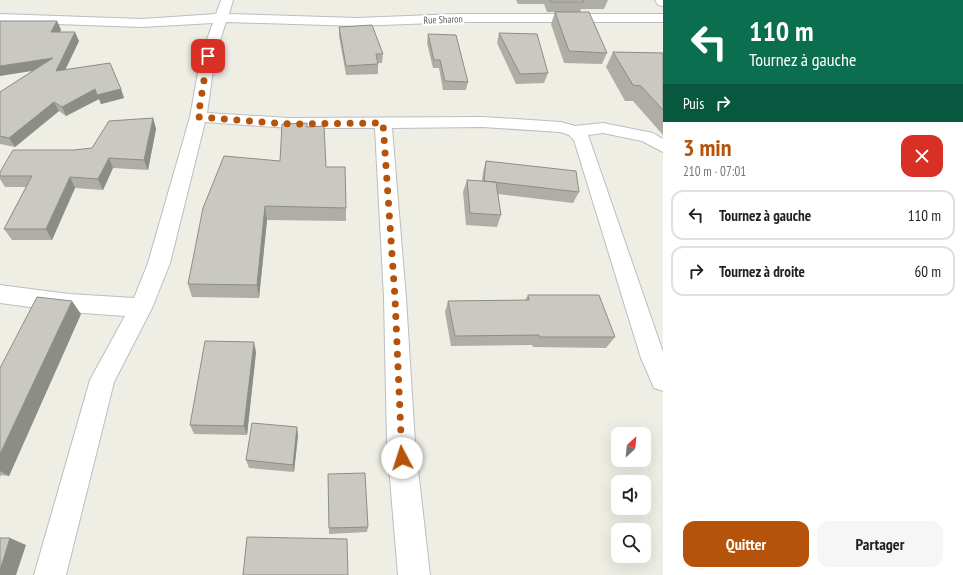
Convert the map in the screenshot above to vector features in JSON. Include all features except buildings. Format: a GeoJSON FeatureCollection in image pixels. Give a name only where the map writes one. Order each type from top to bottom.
{"type":"FeatureCollection","features":[{"type":"Feature","properties":{"kind":"street"},"geometry":{"type":"LineString","coordinates":[[50,575],[102,380],[141,308],[158,263],[198,117],[208,56],[225,9]]}},
{"type":"Feature","properties":{"kind":"street","name":"Rue Sharon"},"geometry":{"type":"LineString","coordinates":[[0,18],[142,24],[225,9],[357,22],[458,18],[663,18]]}},
{"type":"Feature","properties":{"kind":"street"},"geometry":{"type":"LineString","coordinates":[[198,117],[289,124],[483,122],[561,127],[575,131],[603,128],[647,137],[663,146]]}},
{"type":"Feature","properties":{"kind":"street"},"geometry":{"type":"LineString","coordinates":[[383,123],[395,298],[401,443],[414,575]]}},
{"type":"Feature","properties":{"kind":"street"},"geometry":{"type":"LineString","coordinates":[[575,131],[582,139],[604,211],[658,359],[663,380]]}},
{"type":"Feature","properties":{"kind":"street"},"geometry":{"type":"LineString","coordinates":[[0,294],[69,303],[141,308]]}},
{"type":"Feature","properties":{"kind":"route"},"geometry":{"type":"LineString","coordinates":[[208,56],[198,117],[289,124],[383,123],[395,298],[402,458]]}}]}
